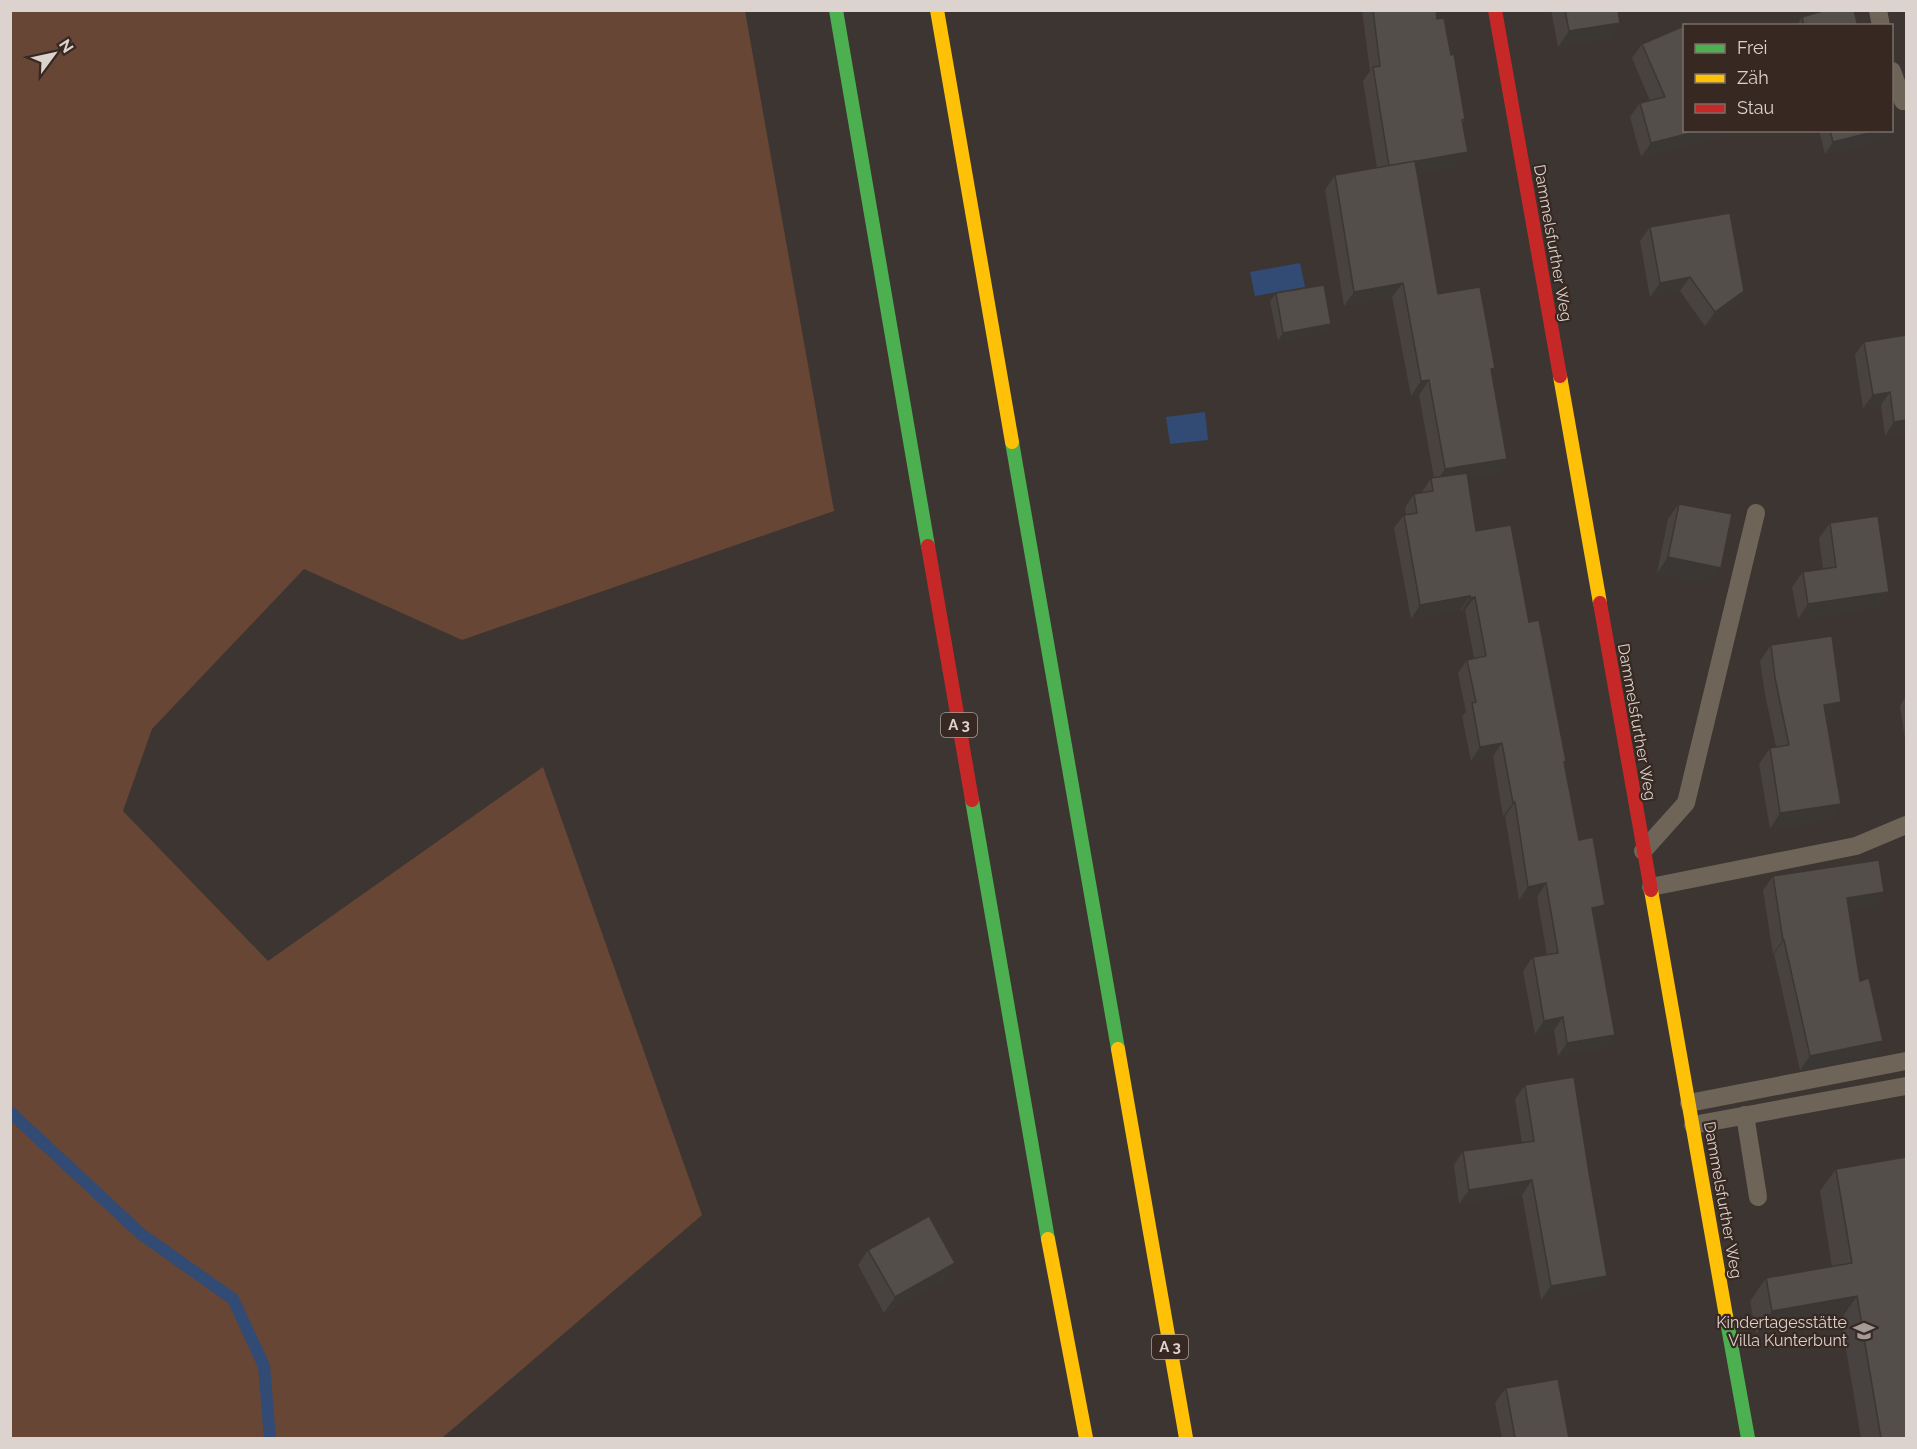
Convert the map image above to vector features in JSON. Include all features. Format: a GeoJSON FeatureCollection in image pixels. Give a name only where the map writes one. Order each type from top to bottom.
{"type":"FeatureCollection","features":[{"type":"Feature","properties":{"kind":"main road","name":"A 3"},"geometry":{"type":"LineString","coordinates":[[836,10],[1051,1258],[1086,1438]]}},
{"type":"Feature","properties":{"kind":"main road","name":"A 3"},"geometry":{"type":"LineString","coordinates":[[937,10],[1186,1438]]}},
{"type":"Feature","properties":{"kind":"main road","name":"Dammelsfurther Weg"},"geometry":{"type":"LineString","coordinates":[[1496,10],[1748,1438]]}},
{"type":"Feature","properties":{"kind":"lane"},"geometry":{"type":"LineString","coordinates":[[1893,74],[1903,101]]}},
{"type":"Feature","properties":{"kind":"lane"},"geometry":{"type":"LineString","coordinates":[[1643,851],[1686,803],[1756,513]]}},
{"type":"Feature","properties":{"kind":"lane"},"geometry":{"type":"LineString","coordinates":[[1651,887],[1856,846],[1906,825]]}},
{"type":"Feature","properties":{"kind":"lane"},"geometry":{"type":"LineString","coordinates":[[1689,1103],[1906,1061]]}},
{"type":"Feature","properties":{"kind":"lane"},"geometry":{"type":"LineString","coordinates":[[1693,1125],[1906,1086]]}},
{"type":"Feature","properties":{"kind":"lane"},"geometry":{"type":"LineString","coordinates":[[1744,1115],[1758,1197]]}},
{"type":"Feature","properties":{"kind":"shaded area"},"geometry":{"type":"Polygon","coordinates":[[[10,11],[745,11],[834,511],[462,640],[304,569],[152,729],[123,811],[268,961],[543,767],[702,1215],[442,1438],[11,1438],[10,11]]]}},
{"type":"Feature","properties":{"kind":"water"},"geometry":{"type":"Polygon","coordinates":[[[1300,263],[1305,287],[1255,296],[1250,272],[1300,263]]]}},
{"type":"Feature","properties":{"kind":"water"},"geometry":{"type":"Polygon","coordinates":[[[1205,412],[1208,440],[1170,444],[1166,417],[1205,412]]]}},
{"type":"Feature","properties":{"kind":"building"},"geometry":{"type":"Polygon","coordinates":[[[1373,10],[1436,10],[1437,19],[1444,18],[1451,55],[1454,54],[1468,152],[1389,166],[1373,67],[1380,66],[1373,10]]]}},
{"type":"Feature","properties":{"kind":"building"},"geometry":{"type":"Polygon","coordinates":[[[1565,10],[1618,10],[1620,23],[1569,31],[1565,10]]]}},
{"type":"Feature","properties":{"kind":"building"},"geometry":{"type":"Polygon","coordinates":[[[1826,10],[1854,10],[1858,24],[1804,24],[1802,17],[1826,10]]]}},
{"type":"Feature","properties":{"kind":"building"},"geometry":{"type":"Polygon","coordinates":[[[1683,26],[1683,132],[1694,132],[1651,143],[1640,103],[1665,97],[1642,44],[1683,26]]]}},
{"type":"Feature","properties":{"kind":"building"},"geometry":{"type":"Polygon","coordinates":[[[1830,132],[1873,132],[1833,142],[1830,132]]]}},
{"type":"Feature","properties":{"kind":"building"},"geometry":{"type":"Polygon","coordinates":[[[1415,161],[1438,294],[1480,287],[1495,368],[1491,369],[1507,459],[1445,469],[1429,380],[1421,381],[1403,283],[1354,292],[1335,175],[1415,161]]]}},
{"type":"Feature","properties":{"kind":"building"},"geometry":{"type":"Polygon","coordinates":[[[1730,213],[1744,291],[1715,312],[1690,277],[1660,283],[1650,227],[1730,213]]]}},
{"type":"Feature","properties":{"kind":"building"},"geometry":{"type":"Polygon","coordinates":[[[1324,285],[1331,324],[1283,333],[1276,293],[1324,285]]]}},
{"type":"Feature","properties":{"kind":"building"},"geometry":{"type":"Polygon","coordinates":[[[1906,335],[1906,420],[1894,422],[1890,392],[1873,395],[1864,342],[1906,335]]]}},
{"type":"Feature","properties":{"kind":"building"},"geometry":{"type":"Polygon","coordinates":[[[1467,473],[1476,531],[1511,525],[1529,622],[1539,620],[1579,840],[1593,837],[1605,905],[1592,908],[1615,1035],[1567,1043],[1563,1017],[1544,1021],[1533,957],[1558,953],[1546,883],[1528,887],[1515,802],[1513,803],[1502,743],[1480,747],[1472,703],[1476,702],[1467,660],[1486,656],[1475,597],[1420,605],[1404,515],[1417,513],[1414,494],[1433,491],[1431,478],[1467,473]]]}},
{"type":"Feature","properties":{"kind":"building"},"geometry":{"type":"Polygon","coordinates":[[[1679,504],[1732,514],[1721,568],[1668,557],[1679,504]]]}},
{"type":"Feature","properties":{"kind":"building"},"geometry":{"type":"Polygon","coordinates":[[[1878,516],[1889,592],[1808,604],[1803,572],[1836,567],[1830,523],[1878,516]]]}},
{"type":"Feature","properties":{"kind":"building"},"geometry":{"type":"Polygon","coordinates":[[[1832,636],[1841,702],[1824,705],[1841,804],[1780,813],[1770,748],[1789,745],[1775,678],[1771,645],[1832,636]]]}},
{"type":"Feature","properties":{"kind":"building"},"geometry":{"type":"Polygon","coordinates":[[[1879,860],[1884,892],[1847,898],[1860,981],[1869,978],[1883,1041],[1810,1056],[1783,940],[1773,876],[1879,860]]]}},
{"type":"Feature","properties":{"kind":"building"},"geometry":{"type":"Polygon","coordinates":[[[1574,1077],[1607,1276],[1551,1286],[1532,1180],[1469,1190],[1463,1151],[1534,1141],[1525,1085],[1574,1077]]]}},
{"type":"Feature","properties":{"kind":"building"},"geometry":{"type":"Polygon","coordinates":[[[1906,1157],[1906,1438],[1881,1438],[1857,1296],[1772,1311],[1766,1278],[1852,1263],[1836,1169],[1906,1157]]]}},
{"type":"Feature","properties":{"kind":"building"},"geometry":{"type":"Polygon","coordinates":[[[929,1216],[955,1263],[895,1297],[868,1250],[929,1216]]]}},
{"type":"Feature","properties":{"kind":"building"},"geometry":{"type":"Polygon","coordinates":[[[1558,1379],[1569,1438],[1515,1438],[1506,1388],[1558,1379]]]}},
{"type":"Feature","properties":{"kind":"waterway"},"geometry":{"type":"LineString","coordinates":[[10,1112],[141,1234],[233,1299],[264,1366],[270,1438]]}},
{"type":"Feature","properties":{"kind":"traffic: fast"},"geometry":{"type":"LineString","coordinates":[[836,10],[928,546]]}},
{"type":"Feature","properties":{"kind":"traffic: fast"},"geometry":{"type":"LineString","coordinates":[[1012,442],[1118,1049]]}},
{"type":"Feature","properties":{"kind":"traffic: fast"},"geometry":{"type":"LineString","coordinates":[[972,800],[1048,1239]]}},
{"type":"Feature","properties":{"kind":"traffic: fast"},"geometry":{"type":"LineString","coordinates":[[1726,1316],[1748,1438]]}},
{"type":"Feature","properties":{"kind":"traffic: slow"},"geometry":{"type":"LineString","coordinates":[[937,10],[1012,442]]}},
{"type":"Feature","properties":{"kind":"traffic: slow"},"geometry":{"type":"LineString","coordinates":[[1560,376],[1600,603]]}},
{"type":"Feature","properties":{"kind":"traffic: slow"},"geometry":{"type":"LineString","coordinates":[[1651,890],[1726,1316]]}},
{"type":"Feature","properties":{"kind":"traffic: slow"},"geometry":{"type":"LineString","coordinates":[[1118,1049],[1186,1438]]}},
{"type":"Feature","properties":{"kind":"traffic: slow"},"geometry":{"type":"LineString","coordinates":[[1048,1239],[1086,1438]]}},
{"type":"Feature","properties":{"kind":"traffic: jam"},"geometry":{"type":"LineString","coordinates":[[1495,10],[1560,376]]}},
{"type":"Feature","properties":{"kind":"traffic: jam"},"geometry":{"type":"LineString","coordinates":[[928,546],[972,800]]}},
{"type":"Feature","properties":{"kind":"traffic: jam"},"geometry":{"type":"LineString","coordinates":[[1600,603],[1651,890]]}},
{"type":"Feature","properties":{"kind":"place","name":"Kindertagesstätte Villa Kunterbunt"},"geometry":{"type":"Point","coordinates":[1864,1331]}}]}
